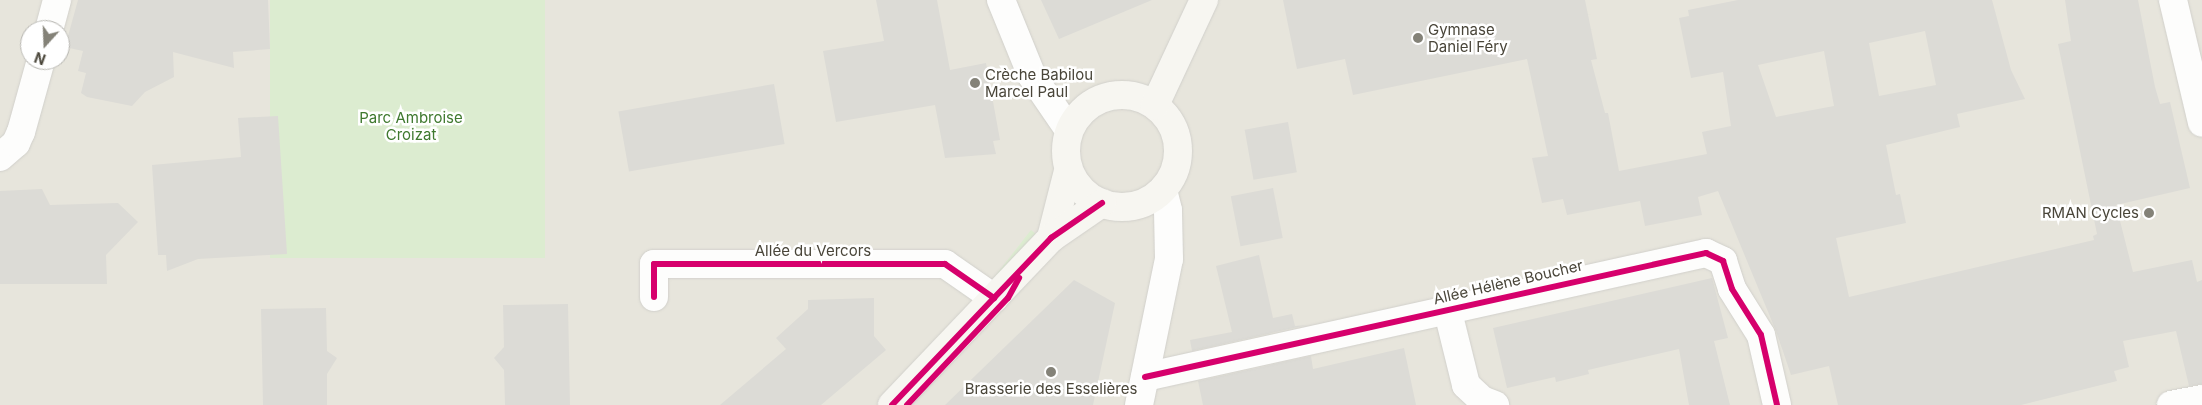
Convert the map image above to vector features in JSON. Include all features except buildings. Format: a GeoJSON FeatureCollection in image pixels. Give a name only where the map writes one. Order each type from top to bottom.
{"type":"FeatureCollection","features":[{"type":"Feature","properties":{"kind":"street"},"geometry":{"type":"LineString","coordinates":[[52,20],[57,0]]}},
{"type":"Feature","properties":{"kind":"street"},"geometry":{"type":"LineString","coordinates":[[1001,0],[1032,76],[1069,130]]}},
{"type":"Feature","properties":{"kind":"street"},"geometry":{"type":"LineString","coordinates":[[1155,105],[1204,0]]}},
{"type":"Feature","properties":{"kind":"street"},"geometry":{"type":"LineString","coordinates":[[2173,0],[2202,123]]}},
{"type":"Feature","properties":{"kind":"street"},"geometry":{"type":"LineString","coordinates":[[0,157],[16,142],[21,132],[38,70]]}},
{"type":"Feature","properties":{"kind":"street"},"geometry":{"type":"LineString","coordinates":[[1051,238],[1068,171],[1065,146],[1069,130],[1083,110],[1106,97],[1140,97],[1155,105],[1168,119],[1177,136],[1178,156],[1174,174],[1163,190],[1149,201],[1132,207],[1102,203],[1086,193],[1068,171]]}},
{"type":"Feature","properties":{"kind":"street"},"geometry":{"type":"LineString","coordinates":[[1139,405],[1169,259],[1168,210],[1163,190]]}},
{"type":"Feature","properties":{"kind":"street"},"geometry":{"type":"LineString","coordinates":[[892,405],[1051,238],[1102,203]]}},
{"type":"Feature","properties":{"kind":"street","name":"Allée Hélène Boucher"},"geometry":{"type":"LineString","coordinates":[[1145,377],[1447,308],[1706,253],[1723,261],[1732,290],[1761,335],[1777,405]]}},
{"type":"Feature","properties":{"kind":"street","name":"Allée du Vercors"},"geometry":{"type":"LineString","coordinates":[[654,297],[654,264],[945,264],[994,298]]}},
{"type":"Feature","properties":{"kind":"street","name":"Allée Hélène Boucher"},"geometry":{"type":"LineString","coordinates":[[1447,308],[1466,385],[1482,400],[1496,405]]}},
{"type":"Feature","properties":{"kind":"street"},"geometry":{"type":"LineString","coordinates":[[2171,405],[2202,399]]}},
{"type":"Feature","properties":{"kind":"shaded area"},"geometry":{"type":"Polygon","coordinates":[[[0,0],[2202,0],[2202,405],[0,405],[0,0]]]}},
{"type":"Feature","properties":{"kind":"green space","name":"Parc Ambroise Croizat"},"geometry":{"type":"Polygon","coordinates":[[[270,0],[545,0],[545,258],[270,258],[270,0]]]}},
{"type":"Feature","properties":{"kind":"green space"},"geometry":{"type":"Polygon","coordinates":[[[1031,230],[1040,237],[999,289],[990,282],[1031,230]]]}},
{"type":"Feature","properties":{"kind":"cycle path"},"geometry":{"type":"LineString","coordinates":[[892,405],[1051,238],[1102,203]]}},
{"type":"Feature","properties":{"kind":"cycle path"},"geometry":{"type":"LineString","coordinates":[[1145,377],[1706,253],[1723,261],[1732,289],[1761,335],[1777,405]]}},
{"type":"Feature","properties":{"kind":"cycle path"},"geometry":{"type":"LineString","coordinates":[[654,297],[654,264],[945,264],[994,298]]}},
{"type":"Feature","properties":{"kind":"cycle path"},"geometry":{"type":"LineString","coordinates":[[907,405],[1008,298],[1019,278]]}},
{"type":"Feature","properties":{"kind":"place","name":"Gymnase Daniel Féry"},"geometry":{"type":"Point","coordinates":[1418,38]}},
{"type":"Feature","properties":{"kind":"place","name":"Crèche Babilou Marcel Paul"},"geometry":{"type":"Point","coordinates":[975,83]}},
{"type":"Feature","properties":{"kind":"place","name":"RMAN Cycles"},"geometry":{"type":"Point","coordinates":[2149,213]}},
{"type":"Feature","properties":{"kind":"place","name":"Brasserie des Esselières"},"geometry":{"type":"Point","coordinates":[1051,372]}}]}
